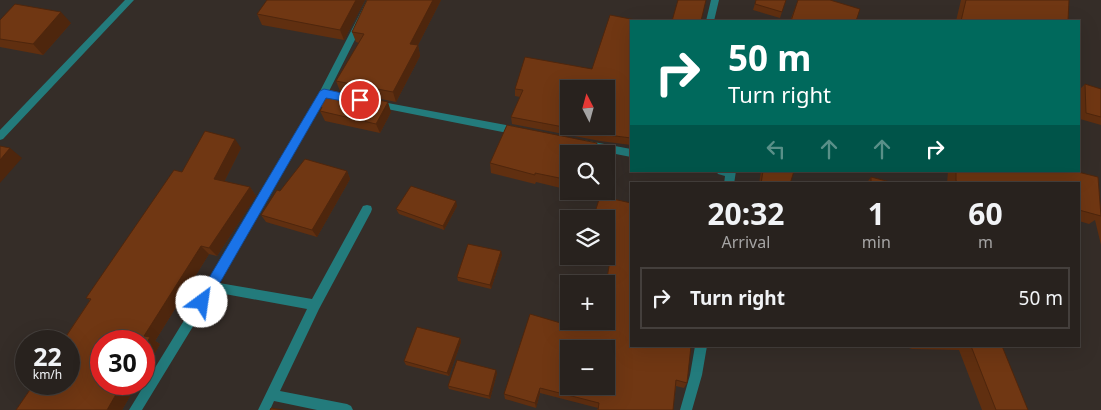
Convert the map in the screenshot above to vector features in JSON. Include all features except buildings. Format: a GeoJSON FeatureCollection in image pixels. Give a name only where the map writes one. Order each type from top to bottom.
{"type":"FeatureCollection","features":[{"type":"Feature","properties":{"kind":"street"},"geometry":{"type":"LineString","coordinates":[[0,136],[130,0]]}},
{"type":"Feature","properties":{"kind":"street"},"geometry":{"type":"LineString","coordinates":[[135,410],[329,94],[371,0]]}},
{"type":"Feature","properties":{"kind":"street"},"geometry":{"type":"LineString","coordinates":[[710,20],[716,0]]}},
{"type":"Feature","properties":{"kind":"street"},"geometry":{"type":"LineString","coordinates":[[362,101],[525,132]]}},
{"type":"Feature","properties":{"kind":"street"},"geometry":{"type":"LineString","coordinates":[[573,142],[630,154]]}},
{"type":"Feature","properties":{"kind":"street"},"geometry":{"type":"LineString","coordinates":[[264,410],[315,305],[367,208]]}},
{"type":"Feature","properties":{"kind":"street"},"geometry":{"type":"LineString","coordinates":[[211,287],[315,305]]}},
{"type":"Feature","properties":{"kind":"street"},"geometry":{"type":"LineString","coordinates":[[686,410],[696,375],[701,347]]}},
{"type":"Feature","properties":{"kind":"street"},"geometry":{"type":"LineString","coordinates":[[272,395],[347,410]]}},
{"type":"Feature","properties":{"kind":"route"},"geometry":{"type":"LineString","coordinates":[[202,302],[324,93],[360,100]]}}]}
